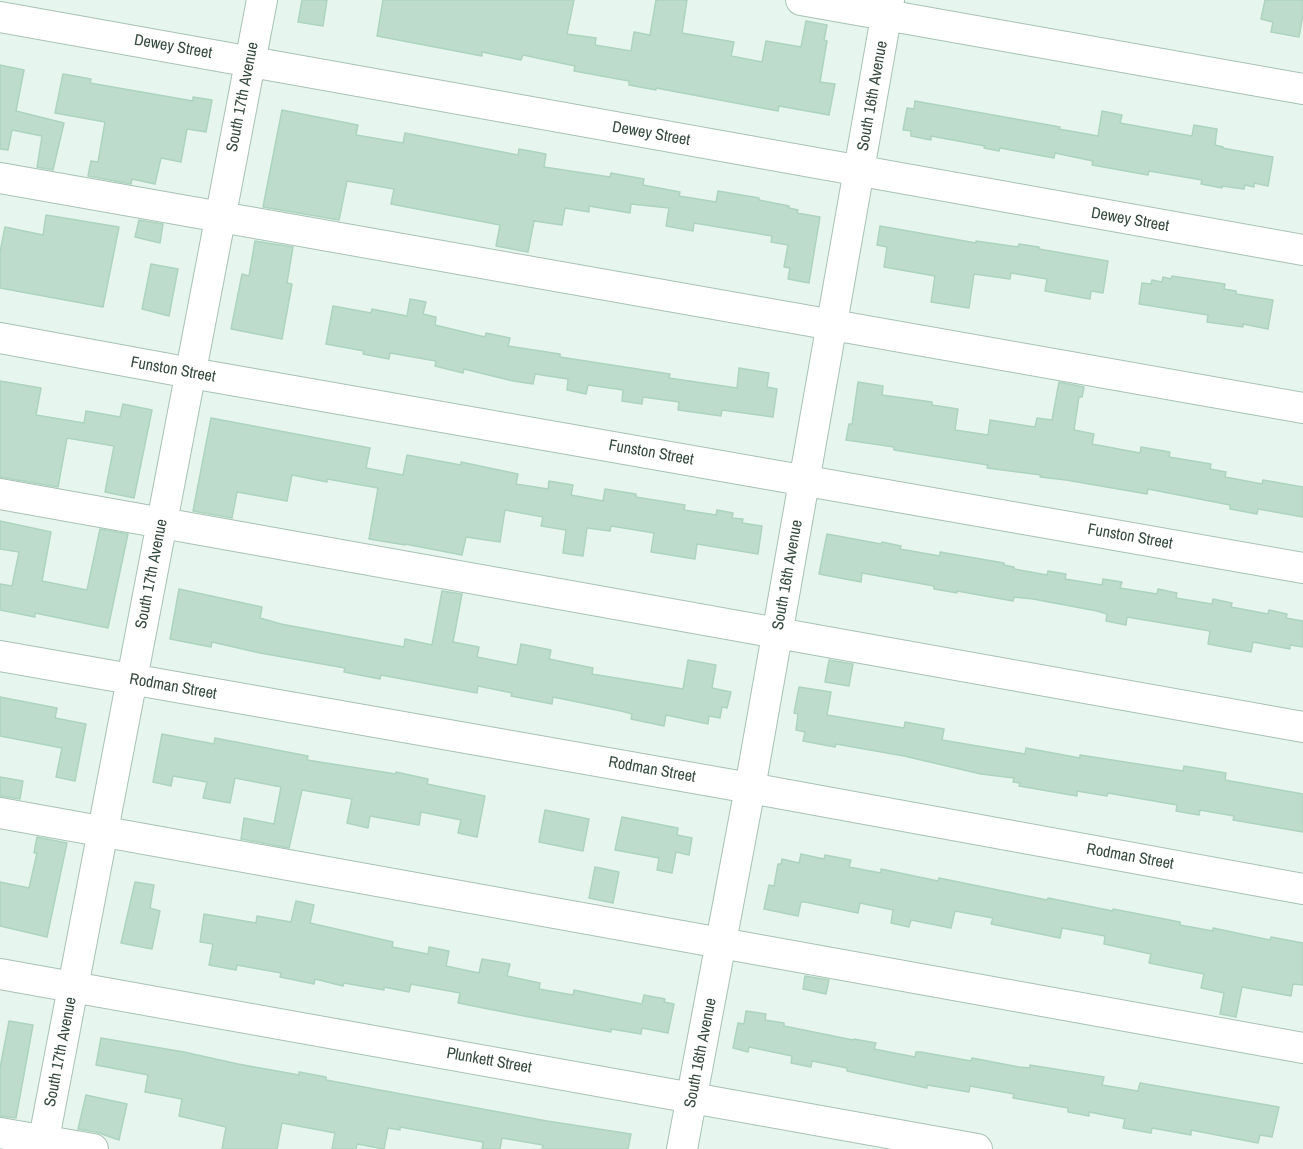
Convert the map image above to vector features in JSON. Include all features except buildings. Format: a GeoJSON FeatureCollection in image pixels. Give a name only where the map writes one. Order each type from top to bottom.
{"type":"FeatureCollection","features":[{"type":"Feature","properties":{"kind":"street","name":"South 17th Avenue"},"geometry":{"type":"LineString","coordinates":[[43,1144],[262,0]]}},
{"type":"Feature","properties":{"kind":"street"},"geometry":{"type":"LineString","coordinates":[[801,0],[888,7],[1303,89]]}},
{"type":"Feature","properties":{"kind":"street","name":"South 16th Avenue"},"geometry":{"type":"LineString","coordinates":[[682,1149],[750,788],[888,7]]}},
{"type":"Feature","properties":{"kind":"street","name":"Dewey Street"},"geometry":{"type":"LineString","coordinates":[[0,17],[1303,250]]}},
{"type":"Feature","properties":{"kind":"street"},"geometry":{"type":"LineString","coordinates":[[0,178],[1303,408]]}},
{"type":"Feature","properties":{"kind":"street","name":"Funston Street"},"geometry":{"type":"LineString","coordinates":[[0,338],[1303,568]]}},
{"type":"Feature","properties":{"kind":"street"},"geometry":{"type":"LineString","coordinates":[[0,494],[1303,727]]}},
{"type":"Feature","properties":{"kind":"street","name":"Rodman Street"},"geometry":{"type":"LineString","coordinates":[[0,656],[750,788],[1303,889]]}},
{"type":"Feature","properties":{"kind":"street"},"geometry":{"type":"LineString","coordinates":[[0,813],[1303,1048]]}},
{"type":"Feature","properties":{"kind":"street","name":"Plunkett Street"},"geometry":{"type":"LineString","coordinates":[[0,974],[977,1149]]}},
{"type":"Feature","properties":{"kind":"street"},"geometry":{"type":"LineString","coordinates":[[0,1132],[43,1144],[93,1149]]}}]}
